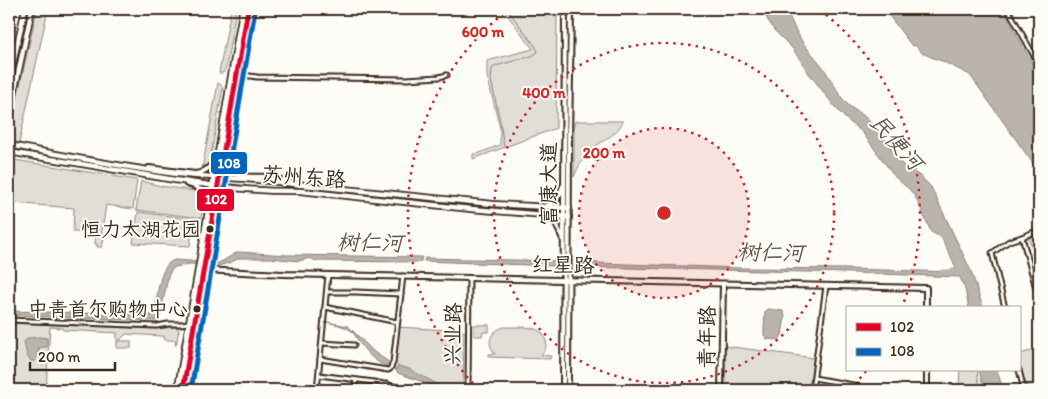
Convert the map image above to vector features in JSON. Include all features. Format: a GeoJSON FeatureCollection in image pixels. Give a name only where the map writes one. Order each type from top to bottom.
{"type":"FeatureCollection","features":[{"type":"Feature","properties":{"kind":"highway"},"geometry":{"type":"LineString","coordinates":[[183,390],[243,9]]}},
{"type":"Feature","properties":{"kind":"highway"},"geometry":{"type":"LineString","coordinates":[[220,155],[248,9]]}},
{"type":"Feature","properties":{"kind":"highway"},"geometry":{"type":"LineString","coordinates":[[178,390],[201,270]]}},
{"type":"Feature","properties":{"kind":"main road"},"geometry":{"type":"LineString","coordinates":[[9,81],[25,9]]}},
{"type":"Feature","properties":{"kind":"main road"},"geometry":{"type":"LineString","coordinates":[[9,116],[32,9]]}},
{"type":"Feature","properties":{"kind":"main road","name":"苏州东路"},"geometry":{"type":"LineString","coordinates":[[9,145],[195,176],[274,180],[294,184],[493,204],[566,208]]}},
{"type":"Feature","properties":{"kind":"main road","name":"苏州东路"},"geometry":{"type":"LineString","coordinates":[[9,152],[215,186],[278,192],[300,191],[566,217]]}},
{"type":"Feature","properties":{"kind":"street"},"geometry":{"type":"LineString","coordinates":[[1008,9],[1039,65]]}},
{"type":"Feature","properties":{"kind":"street","name":"富康大道"},"geometry":{"type":"LineString","coordinates":[[568,11],[566,180],[568,390]]}},
{"type":"Feature","properties":{"kind":"street"},"geometry":{"type":"LineString","coordinates":[[236,74],[257,77],[392,79],[448,75]]}},
{"type":"Feature","properties":{"kind":"street"},"geometry":{"type":"LineString","coordinates":[[140,168],[199,173],[212,165],[220,155],[227,167],[235,174],[270,178],[294,184]]}},
{"type":"Feature","properties":{"kind":"street"},"geometry":{"type":"LineString","coordinates":[[138,174],[195,186],[202,191],[212,206],[225,193],[238,188]]}},
{"type":"Feature","properties":{"kind":"street"},"geometry":{"type":"LineString","coordinates":[[194,183],[195,176]]}},
{"type":"Feature","properties":{"kind":"street"},"geometry":{"type":"LineString","coordinates":[[537,207],[549,206],[555,201],[566,180]]}},
{"type":"Feature","properties":{"kind":"street"},"geometry":{"type":"LineString","coordinates":[[536,214],[548,217],[555,222],[564,244]]}},
{"type":"Feature","properties":{"kind":"street","name":"富康大道"},"geometry":{"type":"LineString","coordinates":[[563,390],[566,280],[564,244],[566,217]]}},
{"type":"Feature","properties":{"kind":"street"},"geometry":{"type":"LineString","coordinates":[[1005,306],[992,253],[1008,241],[1039,230]]}},
{"type":"Feature","properties":{"kind":"street"},"geometry":{"type":"LineString","coordinates":[[1022,237],[1039,299]]}},
{"type":"Feature","properties":{"kind":"street","name":"红星路"},"geometry":{"type":"LineString","coordinates":[[201,270],[328,275],[926,288],[926,306]]}},
{"type":"Feature","properties":{"kind":"street"},"geometry":{"type":"LineString","coordinates":[[328,275],[317,389],[345,390]]}},
{"type":"Feature","properties":{"kind":"street"},"geometry":{"type":"LineString","coordinates":[[320,359],[388,370],[393,364],[403,276]]}},
{"type":"Feature","properties":{"kind":"street","name":"兴业路"},"geometry":{"type":"LineString","coordinates":[[468,390],[469,278]]}},
{"type":"Feature","properties":{"kind":"street","name":"青年路"},"geometry":{"type":"LineString","coordinates":[[721,390],[723,284]]}},
{"type":"Feature","properties":{"kind":"street"},"geometry":{"type":"LineString","coordinates":[[812,390],[826,286]]}},
{"type":"Feature","properties":{"kind":"street"},"geometry":{"type":"LineString","coordinates":[[327,292],[401,294]]}},
{"type":"Feature","properties":{"kind":"street"},"geometry":{"type":"LineString","coordinates":[[325,307],[397,322]]}},
{"type":"Feature","properties":{"kind":"street"},"geometry":{"type":"LineString","coordinates":[[9,321],[158,326],[168,324],[189,325]]}},
{"type":"Feature","properties":{"kind":"street"},"geometry":{"type":"LineString","coordinates":[[322,343],[354,345]]}},
{"type":"Feature","properties":{"kind":"street"},"geometry":{"type":"LineString","coordinates":[[927,372],[928,390]]}},
{"type":"Feature","properties":{"kind":"street"},"geometry":{"type":"LineString","coordinates":[[1020,372],[1024,390]]}},
{"type":"Feature","properties":{"kind":"street"},"geometry":{"type":"LineString","coordinates":[[319,375],[387,384],[412,390]]}},
{"type":"Feature","properties":{"kind":"street"},"geometry":{"type":"LineString","coordinates":[[814,378],[869,390]]}},
{"type":"Feature","properties":{"kind":"street"},"geometry":{"type":"LineString","coordinates":[[354,390],[356,380]]}},
{"type":"Feature","properties":{"kind":"street"},"geometry":{"type":"LineString","coordinates":[[386,390],[387,384]]}},
{"type":"Feature","properties":{"kind":"shaded area"},"geometry":{"type":"Polygon","coordinates":[[[37,9],[48,9],[19,143],[11,142],[9,134],[37,9]]]}},
{"type":"Feature","properties":{"kind":"shaded area"},"geometry":{"type":"Polygon","coordinates":[[[231,9],[236,9],[226,68],[223,73],[219,73],[231,9]]]}},
{"type":"Feature","properties":{"kind":"shaded area"},"geometry":{"type":"Polygon","coordinates":[[[503,9],[557,9],[556,128],[473,159],[473,154],[500,145],[500,128],[487,76],[487,61],[533,49],[503,9]]]}},
{"type":"Feature","properties":{"kind":"shaded area"},"geometry":{"type":"Polygon","coordinates":[[[761,9],[786,9],[803,43],[823,67],[842,98],[877,129],[905,167],[920,176],[931,187],[971,271],[982,306],[969,306],[960,277],[424,261],[425,258],[740,268],[958,272],[941,237],[931,232],[914,195],[895,177],[862,132],[835,107],[793,49],[774,30],[761,9]]]}},
{"type":"Feature","properties":{"kind":"shaded area"},"geometry":{"type":"Polygon","coordinates":[[[884,9],[1003,9],[1039,76],[1039,172],[970,75],[921,52],[915,45],[912,46],[884,9]]]}},
{"type":"Feature","properties":{"kind":"shaded area"},"geometry":{"type":"Polygon","coordinates":[[[218,83],[223,87],[210,161],[202,169],[218,83]]]}},
{"type":"Feature","properties":{"kind":"shaded area"},"geometry":{"type":"Polygon","coordinates":[[[576,121],[623,121],[613,134],[588,153],[574,177],[574,123],[576,121]]]}},
{"type":"Feature","properties":{"kind":"shaded area"},"geometry":{"type":"Polygon","coordinates":[[[9,159],[137,180],[133,209],[106,205],[101,237],[104,238],[102,247],[97,247],[97,244],[95,244],[96,233],[73,232],[74,208],[11,203],[9,159]]]}},
{"type":"Feature","properties":{"kind":"shaded area"},"geometry":{"type":"Polygon","coordinates":[[[141,181],[199,193],[204,202],[201,218],[136,210],[141,181]]]}},
{"type":"Feature","properties":{"kind":"shaded area"},"geometry":{"type":"Polygon","coordinates":[[[138,212],[194,219],[190,246],[133,243],[138,212]]]}},
{"type":"Feature","properties":{"kind":"shaded area"},"geometry":{"type":"Polygon","coordinates":[[[1039,234],[1039,274],[1029,238],[1039,234]]]}},
{"type":"Feature","properties":{"kind":"shaded area"},"geometry":{"type":"Polygon","coordinates":[[[238,252],[288,255],[422,257],[419,262],[316,261],[310,258],[299,261],[271,258],[240,258],[217,266],[190,264],[175,267],[171,270],[168,277],[159,321],[9,315],[9,311],[153,315],[162,274],[165,267],[170,263],[175,260],[219,263],[238,252]]]}},
{"type":"Feature","properties":{"kind":"shaded area"},"geometry":{"type":"Polygon","coordinates":[[[768,309],[783,311],[785,316],[782,335],[779,340],[767,339],[764,335],[765,312],[768,309]]]}},
{"type":"Feature","properties":{"kind":"shaded area"},"geometry":{"type":"Polygon","coordinates":[[[327,322],[348,326],[390,365],[381,364],[372,358],[353,332],[327,322]]]}},
{"type":"Feature","properties":{"kind":"shaded area"},"geometry":{"type":"Polygon","coordinates":[[[9,323],[155,329],[177,327],[179,330],[175,345],[176,340],[165,340],[164,336],[126,334],[120,340],[117,340],[117,333],[63,330],[62,328],[50,327],[46,390],[9,390],[9,323]]]}},
{"type":"Feature","properties":{"kind":"shaded area"},"geometry":{"type":"Polygon","coordinates":[[[474,325],[489,325],[489,332],[483,332],[482,336],[474,336],[474,325]]]}},
{"type":"Feature","properties":{"kind":"shaded area"},"geometry":{"type":"Polygon","coordinates":[[[398,327],[464,331],[463,390],[446,390],[394,369],[398,327]]]}},
{"type":"Feature","properties":{"kind":"shaded area"},"geometry":{"type":"Polygon","coordinates":[[[504,327],[529,328],[540,331],[546,341],[544,352],[541,355],[551,356],[550,359],[489,357],[489,354],[495,354],[490,342],[491,338],[495,332],[504,327]]]}},
{"type":"Feature","properties":{"kind":"shaded area"},"geometry":{"type":"Polygon","coordinates":[[[28,338],[47,338],[47,347],[40,347],[35,361],[31,361],[27,355],[24,342],[28,338]]]}},
{"type":"Feature","properties":{"kind":"shaded area"},"geometry":{"type":"Polygon","coordinates":[[[117,341],[131,341],[131,348],[117,348],[117,341]]]}},
{"type":"Feature","properties":{"kind":"shaded area"},"geometry":{"type":"Polygon","coordinates":[[[725,346],[815,358],[811,390],[725,390],[725,346]]]}},
{"type":"Feature","properties":{"kind":"shaded area"},"geometry":{"type":"Polygon","coordinates":[[[1039,349],[1039,390],[1025,390],[1020,368],[1020,354],[1039,349]]]}},
{"type":"Feature","properties":{"kind":"shaded area"},"geometry":{"type":"Polygon","coordinates":[[[398,366],[409,369],[448,390],[398,373],[396,371],[398,366]]]}},
{"type":"Feature","properties":{"kind":"shaded area"},"geometry":{"type":"Polygon","coordinates":[[[960,372],[977,372],[980,390],[968,390],[967,386],[959,386],[960,372]]]}},
{"type":"Feature","properties":{"kind":"shaded area"},"geometry":{"type":"Polygon","coordinates":[[[980,372],[998,372],[1003,390],[984,390],[980,372]]]}},
{"type":"Feature","properties":{"kind":"pier"},"geometry":{"type":"Polygon","coordinates":[[[557,258],[575,259],[575,270],[556,269],[557,258]]]}},
{"type":"Feature","properties":{"kind":"waterway"},"geometry":{"type":"LineString","coordinates":[[504,147],[491,80],[492,69],[495,66],[532,56],[538,52],[507,9]]}},
{"type":"Feature","properties":{"kind":"waterway","name":"树仁河"},"geometry":{"type":"LineString","coordinates":[[942,272],[963,269]]}},
{"type":"Feature","properties":{"kind":"transit line","name":"102"},"geometry":{"type":"LineString","coordinates":[[183,390],[248,9]]}},
{"type":"Feature","properties":{"kind":"transit line","name":"108"},"geometry":{"type":"LineString","coordinates":[[191,390],[255,10]]}},
{"type":"Feature","properties":{"kind":"place","name":"恒力太湖花园"},"geometry":{"type":"Point","coordinates":[210,229]}},
{"type":"Feature","properties":{"kind":"place","name":"中青首尔购物中心"},"geometry":{"type":"Point","coordinates":[197,309]}},
{"type":"Feature","properties":{"kind":"water label","name":"民便河"},"geometry":{"type":"Point","coordinates":[897,142]}}]}
